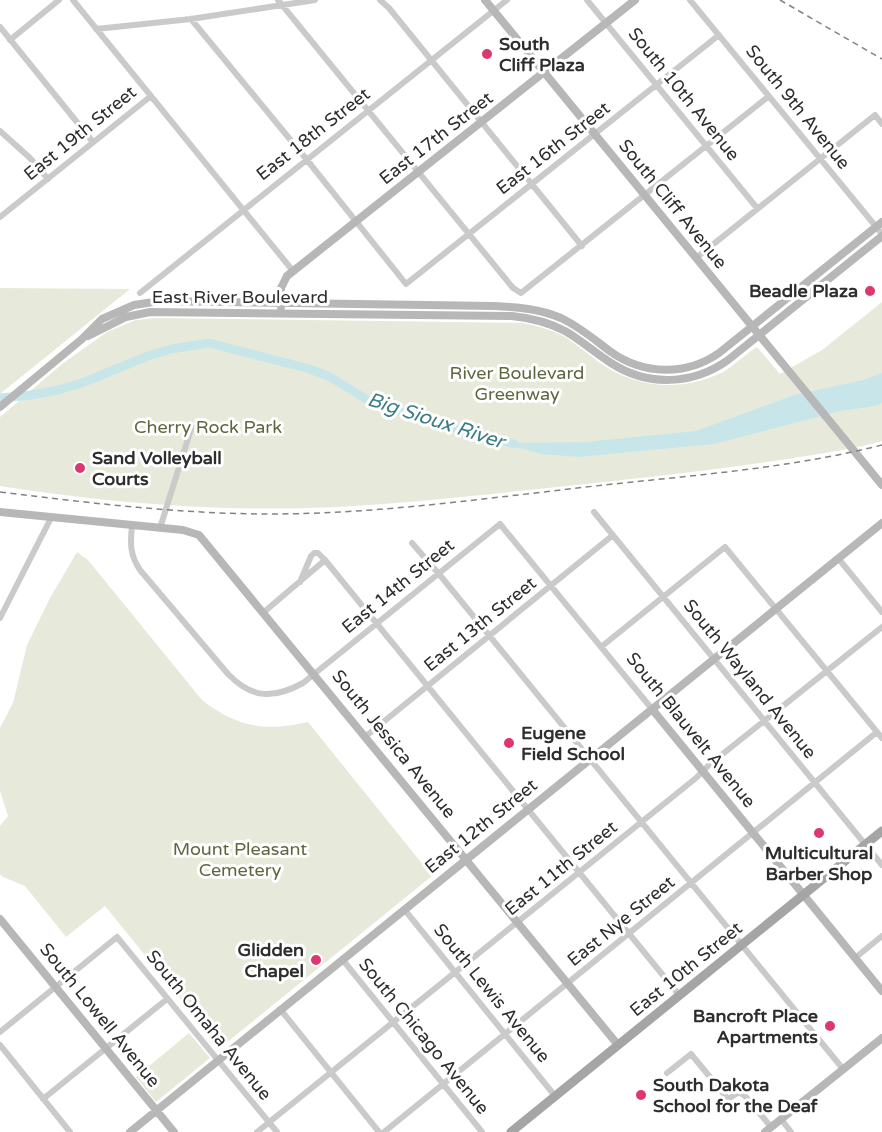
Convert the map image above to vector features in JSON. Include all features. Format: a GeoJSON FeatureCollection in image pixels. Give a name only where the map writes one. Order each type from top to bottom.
{"type":"FeatureCollection","features":[{"type":"Feature","properties":{"kind":"main road","name":"East 10th Street"},"geometry":{"type":"LineString","coordinates":[[510,1132],[882,831]]}},
{"type":"Feature","properties":{"kind":"street"},"geometry":{"type":"LineString","coordinates":[[10,40],[59,0]]}},
{"type":"Feature","properties":{"kind":"street"},"geometry":{"type":"LineString","coordinates":[[73,0],[293,271]]}},
{"type":"Feature","properties":{"kind":"street"},"geometry":{"type":"LineString","coordinates":[[96,29],[191,19],[280,2],[315,0]]}},
{"type":"Feature","properties":{"kind":"street"},"geometry":{"type":"LineString","coordinates":[[380,0],[582,246]]}},
{"type":"Feature","properties":{"kind":"street","name":"South Cliff Avenue"},"geometry":{"type":"LineString","coordinates":[[484,0],[882,485]]}},
{"type":"Feature","properties":{"kind":"street","name":"East 18th Street"},"geometry":{"type":"LineString","coordinates":[[140,293],[507,0]]}},
{"type":"Feature","properties":{"kind":"street","name":"South 10th Avenue"},"geometry":{"type":"LineString","coordinates":[[587,0],[757,208]]}},
{"type":"Feature","properties":{"kind":"street","name":"East 17th Street"},"geometry":{"type":"LineString","coordinates":[[282,314],[282,284],[293,271],[635,0]]}},
{"type":"Feature","properties":{"kind":"street","name":"South 9th Avenue"},"geometry":{"type":"LineString","coordinates":[[690,0],[880,229]]}},
{"type":"Feature","properties":{"kind":"street"},"geometry":{"type":"LineString","coordinates":[[280,2],[513,288],[521,293],[769,96]]}},
{"type":"Feature","properties":{"kind":"street"},"geometry":{"type":"LineString","coordinates":[[191,19],[357,221]]}},
{"type":"Feature","properties":{"kind":"street"},"geometry":{"type":"LineString","coordinates":[[0,27],[93,142]]}},
{"type":"Feature","properties":{"kind":"street","name":"East 16th Street"},"geometry":{"type":"LineString","coordinates":[[357,221],[406,284],[719,35]]}},
{"type":"Feature","properties":{"kind":"street","name":"East 19th Street"},"geometry":{"type":"LineString","coordinates":[[1,215],[151,96]]}},
{"type":"Feature","properties":{"kind":"street"},"geometry":{"type":"LineString","coordinates":[[696,258],[874,115],[882,124]]}},
{"type":"Feature","properties":{"kind":"street"},"geometry":{"type":"LineString","coordinates":[[0,131],[30,158],[48,179]]}},
{"type":"Feature","properties":{"kind":"street"},"geometry":{"type":"LineString","coordinates":[[695,377],[700,371],[716,363],[747,340],[752,333],[752,327],[806,283],[880,229]]}},
{"type":"Feature","properties":{"kind":"street"},"geometry":{"type":"LineString","coordinates":[[759,335],[880,229]]}},
{"type":"Feature","properties":{"kind":"street"},"geometry":{"type":"LineString","coordinates":[[740,312],[752,317],[758,316],[795,287],[806,283]]}},
{"type":"Feature","properties":{"kind":"street"},"geometry":{"type":"LineString","coordinates":[[759,335],[760,328],[765,322],[799,295],[806,283]]}},
{"type":"Feature","properties":{"kind":"street","name":"East River Boulevard"},"geometry":{"type":"LineString","coordinates":[[82,339],[108,315],[142,303],[160,301],[494,306],[532,309],[549,313],[572,324],[626,361],[662,370],[681,369],[705,361],[752,327]]}},
{"type":"Feature","properties":{"kind":"street","name":"East River Boulevard"},"geometry":{"type":"LineString","coordinates":[[82,339],[118,320],[142,313],[525,318],[567,332],[612,364],[631,374],[661,380],[695,377],[710,371],[759,335]]}},
{"type":"Feature","properties":{"kind":"street"},"geometry":{"type":"LineString","coordinates":[[0,407],[82,339]]}},
{"type":"Feature","properties":{"kind":"street"},"geometry":{"type":"LineString","coordinates":[[710,371],[722,370],[757,344],[772,350]]}},
{"type":"Feature","properties":{"kind":"street"},"geometry":{"type":"LineString","coordinates":[[0,512],[160,528],[192,426]]}},
{"type":"Feature","properties":{"kind":"street","name":"South Wayland Avenue"},"geometry":{"type":"LineString","coordinates":[[594,512],[882,865]]}},
{"type":"Feature","properties":{"kind":"street"},"geometry":{"type":"LineString","coordinates":[[0,618],[51,518]]}},
{"type":"Feature","properties":{"kind":"street","name":"East 12th Street"},"geometry":{"type":"LineString","coordinates":[[130,1132],[882,523]]}},
{"type":"Feature","properties":{"kind":"street","name":"East 14th Street"},"geometry":{"type":"LineString","coordinates":[[132,526],[129,545],[134,561],[235,681],[244,688],[266,695],[290,690],[315,674],[500,524]]}},
{"type":"Feature","properties":{"kind":"street","name":"South Blauvelt Avenue"},"geometry":{"type":"LineString","coordinates":[[500,524],[882,991]]}},
{"type":"Feature","properties":{"kind":"street","name":"South Jessica Avenue"},"geometry":{"type":"LineString","coordinates":[[160,528],[195,532],[204,540],[618,1045]]}},
{"type":"Feature","properties":{"kind":"street","name":"East 13th Street"},"geometry":{"type":"LineString","coordinates":[[366,736],[613,535]]}},
{"type":"Feature","properties":{"kind":"street"},"geometry":{"type":"LineString","coordinates":[[412,543],[843,1069]]}},
{"type":"Feature","properties":{"kind":"street"},"geometry":{"type":"LineString","coordinates":[[601,647],[725,547],[882,738]]}},
{"type":"Feature","properties":{"kind":"street"},"geometry":{"type":"LineString","coordinates":[[300,582],[311,556],[318,553],[679,995]]}},
{"type":"Feature","properties":{"kind":"street"},"geometry":{"type":"LineString","coordinates":[[838,558],[882,612]]}},
{"type":"Feature","properties":{"kind":"street"},"geometry":{"type":"LineString","coordinates":[[264,612],[325,560]]}},
{"type":"Feature","properties":{"kind":"street","name":"East 11th Street"},"geometry":{"type":"LineString","coordinates":[[257,1132],[882,627]]}},
{"type":"Feature","properties":{"kind":"street","name":"East Nye Street"},"geometry":{"type":"LineString","coordinates":[[384,1132],[877,732]]}},
{"type":"Feature","properties":{"kind":"street","name":"South Lewis Avenue"},"geometry":{"type":"LineString","coordinates":[[404,909],[555,1096]]}},
{"type":"Feature","properties":{"kind":"street","name":"South Lowell Avenue"},"geometry":{"type":"LineString","coordinates":[[0,919],[174,1132]]}},
{"type":"Feature","properties":{"kind":"street"},"geometry":{"type":"LineString","coordinates":[[855,958],[882,936]]}},
{"type":"Feature","properties":{"kind":"street","name":"South Omaha Avenue"},"geometry":{"type":"LineString","coordinates":[[55,986],[117,937],[277,1132]]}},
{"type":"Feature","properties":{"kind":"street","name":"South Chicago Avenue"},"geometry":{"type":"LineString","coordinates":[[342,959],[482,1132]]}},
{"type":"Feature","properties":{"kind":"street"},"geometry":{"type":"LineString","coordinates":[[0,1032],[55,986]]}},
{"type":"Feature","properties":{"kind":"street"},"geometry":{"type":"LineString","coordinates":[[43,1099],[168,999]]}},
{"type":"Feature","properties":{"kind":"street"},"geometry":{"type":"LineString","coordinates":[[280,1009],[379,1132]]}},
{"type":"Feature","properties":{"kind":"street"},"geometry":{"type":"LineString","coordinates":[[667,1073],[691,1054],[728,1099],[740,1092],[745,1096],[768,1130],[882,1038]]}},
{"type":"Feature","properties":{"kind":"street"},"geometry":{"type":"LineString","coordinates":[[0,1045],[70,1132]]}},
{"type":"Feature","properties":{"kind":"street"},"geometry":{"type":"LineString","coordinates":[[781,1119],[791,1132]]}},
{"type":"Feature","properties":{"kind":"green space"},"geometry":{"type":"Polygon","coordinates":[[[0,288],[130,289],[0,394],[0,288]]]}},
{"type":"Feature","properties":{"kind":"green space"},"geometry":{"type":"Polygon","coordinates":[[[882,302],[882,441],[863,446],[666,475],[338,507],[269,509],[192,507],[76,497],[0,486],[0,417],[62,364],[107,332],[136,320],[156,318],[523,323],[562,335],[600,363],[629,378],[645,383],[676,385],[692,383],[723,372],[757,347],[780,374],[822,350],[882,302]]]}},
{"type":"Feature","properties":{"kind":"green space","name":"Mount Pleasant Cemetery"},"geometry":{"type":"Polygon","coordinates":[[[77,552],[88,560],[202,700],[227,716],[252,725],[278,727],[308,722],[432,876],[220,1048],[105,906],[66,937],[25,886],[0,874],[0,826],[8,816],[0,791],[0,728],[13,703],[27,645],[50,598],[77,552]]]}},
{"type":"Feature","properties":{"kind":"green space"},"geometry":{"type":"Polygon","coordinates":[[[189,1033],[210,1058],[156,1102],[136,1077],[189,1033]]]}},
{"type":"Feature","properties":{"kind":"water"},"geometry":{"type":"Polygon","coordinates":[[[882,373],[882,403],[876,406],[840,411],[714,444],[579,457],[541,454],[503,443],[584,442],[696,431],[794,395],[863,380],[882,373]]]}},
{"type":"Feature","properties":{"kind":"waterway","name":"Big Sioux River"},"geometry":{"type":"LineString","coordinates":[[0,398],[58,390],[82,383],[148,356],[171,349],[209,343],[310,369],[330,377],[373,403],[428,421],[514,444]]}},
{"type":"Feature","properties":{"kind":"railway"},"geometry":{"type":"LineString","coordinates":[[780,0],[882,59]]}},
{"type":"Feature","properties":{"kind":"railway"},"geometry":{"type":"LineString","coordinates":[[0,492],[101,504],[237,514],[354,511],[438,504],[744,470],[813,460],[882,445]]}},
{"type":"Feature","properties":{"kind":"place","name":"South Cliff Plaza"},"geometry":{"type":"Point","coordinates":[487,54]}},
{"type":"Feature","properties":{"kind":"place","name":"Beadle Plaza"},"geometry":{"type":"Point","coordinates":[870,291]}},
{"type":"Feature","properties":{"kind":"place","name":"Sand Volleyball Courts"},"geometry":{"type":"Point","coordinates":[80,468]}},
{"type":"Feature","properties":{"kind":"place","name":"Eugene Field School"},"geometry":{"type":"Point","coordinates":[509,743]}},
{"type":"Feature","properties":{"kind":"place","name":"Multicultural Barber Shop"},"geometry":{"type":"Point","coordinates":[819,833]}},
{"type":"Feature","properties":{"kind":"place","name":"Glidden Chapel"},"geometry":{"type":"Point","coordinates":[316,960]}},
{"type":"Feature","properties":{"kind":"place","name":"Bancroft Place Apartments"},"geometry":{"type":"Point","coordinates":[830,1026]}},
{"type":"Feature","properties":{"kind":"place","name":"South Dakota School for the Deaf"},"geometry":{"type":"Point","coordinates":[641,1095]}},
{"type":"Feature","properties":{"kind":"park label","name":"River Boulevard Greenway"},"geometry":{"type":"Point","coordinates":[517,383]}},
{"type":"Feature","properties":{"kind":"park label","name":"Cherry Rock Park"},"geometry":{"type":"Point","coordinates":[208,427]}}]}
